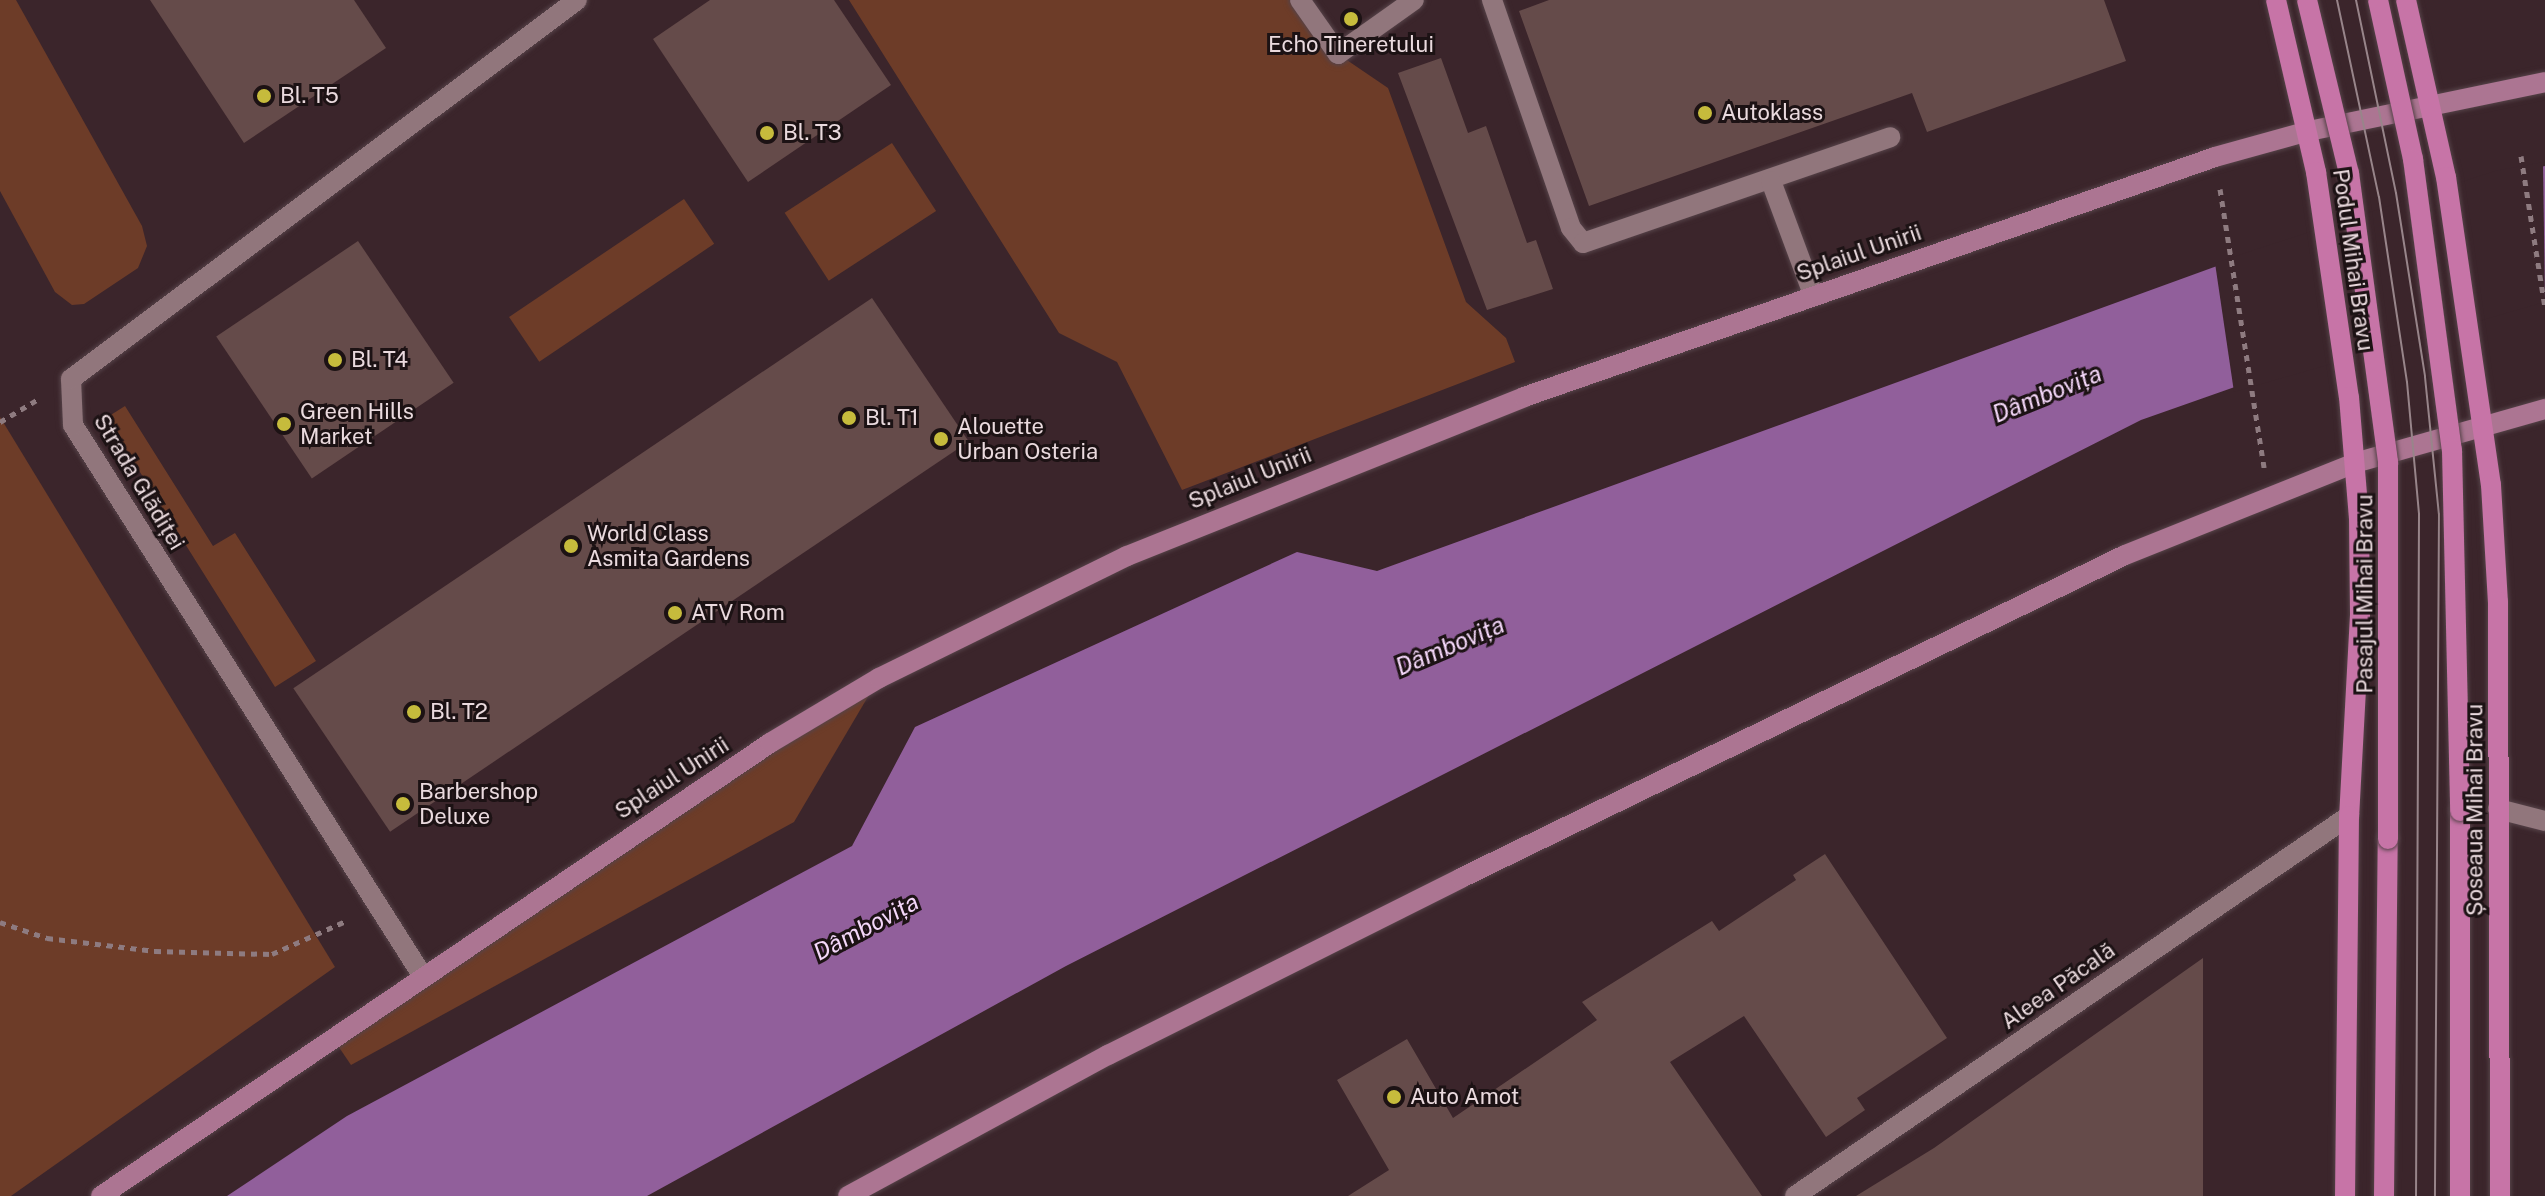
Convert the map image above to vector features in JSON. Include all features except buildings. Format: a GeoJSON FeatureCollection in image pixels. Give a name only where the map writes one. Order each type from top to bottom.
{"type":"FeatureCollection","features":[{"type":"Feature","properties":{"kind":"main road"},"geometry":{"type":"LineString","coordinates":[[2276,0],[2309,131]]}},
{"type":"Feature","properties":{"kind":"main road","name":"Pasajul Mihai Bravu"},"geometry":{"type":"LineString","coordinates":[[2307,0],[2349,173],[2388,462],[2384,1196]]}},
{"type":"Feature","properties":{"kind":"main road"},"geometry":{"type":"LineString","coordinates":[[2378,0],[2413,159],[2445,379],[2457,507],[2460,1196]]}},
{"type":"Feature","properties":{"kind":"main road"},"geometry":{"type":"LineString","coordinates":[[2406,0],[2431,103]]}},
{"type":"Feature","properties":{"kind":"main road","name":"Splaiul Unirii"},"geometry":{"type":"LineString","coordinates":[[101,1196],[422,975],[770,743],[879,678],[1012,609],[1141,550],[1391,447],[1813,294],[2215,157],[2309,131],[2431,103],[2545,82]]}},
{"type":"Feature","properties":{"kind":"main road","name":"Șoseaua Mihai Bravu"},"geometry":{"type":"LineString","coordinates":[[2431,103],[2446,177],[2485,424],[2498,602],[2500,1196]]}},
{"type":"Feature","properties":{"kind":"main road","name":"Podul Mihai Bravu"},"geometry":{"type":"LineString","coordinates":[[2309,131],[2349,397],[2355,463]]}},
{"type":"Feature","properties":{"kind":"main road"},"geometry":{"type":"LineString","coordinates":[[848,1196],[1108,1055],[2013,607],[2269,495],[2355,463],[2545,409]]}},
{"type":"Feature","properties":{"kind":"main road"},"geometry":{"type":"LineString","coordinates":[[2345,1196],[2349,816],[2360,615],[2355,463]]}},
{"type":"Feature","properties":{"kind":"street"},"geometry":{"type":"LineString","coordinates":[[71,379],[577,0]]}},
{"type":"Feature","properties":{"kind":"street"},"geometry":{"type":"LineString","coordinates":[[1300,0],[1338,54],[1414,0]]}},
{"type":"Feature","properties":{"kind":"street"},"geometry":{"type":"LineString","coordinates":[[1492,0],[1578,239],[1590,242],[1890,137]]}},
{"type":"Feature","properties":{"kind":"street"},"geometry":{"type":"LineString","coordinates":[[1771,181],[1813,294]]}},
{"type":"Feature","properties":{"kind":"street","name":"Strada Glădiței"},"geometry":{"type":"LineString","coordinates":[[71,379],[73,425],[422,975]]}},
{"type":"Feature","properties":{"kind":"street"},"geometry":{"type":"LineString","coordinates":[[2498,809],[2545,821]]}},
{"type":"Feature","properties":{"kind":"street","name":"Aleea Păcală"},"geometry":{"type":"LineString","coordinates":[[1795,1196],[2349,816]]}},
{"type":"Feature","properties":{"kind":"path"},"geometry":{"type":"LineString","coordinates":[[2521,156],[2545,307]]}},
{"type":"Feature","properties":{"kind":"path"},"geometry":{"type":"LineString","coordinates":[[2215,157],[2254,421],[2269,495]]}},
{"type":"Feature","properties":{"kind":"path"},"geometry":{"type":"LineString","coordinates":[[0,422],[71,379]]}},
{"type":"Feature","properties":{"kind":"path"},"geometry":{"type":"LineString","coordinates":[[0,922],[63,940],[155,951],[272,954],[378,907]]}},
{"type":"Feature","properties":{"kind":"shaded area"},"geometry":{"type":"Polygon","coordinates":[[[0,0],[16,0],[142,226],[147,246],[138,268],[84,304],[72,305],[55,292],[0,191],[0,0]]]}},
{"type":"Feature","properties":{"kind":"shaded area"},"geometry":{"type":"Polygon","coordinates":[[[849,0],[1300,0],[1338,54],[1388,88],[1466,302],[1506,338],[1515,362],[1182,490],[1117,362],[1059,333],[849,0]]]}},
{"type":"Feature","properties":{"kind":"shaded area"},"geometry":{"type":"Polygon","coordinates":[[[892,143],[936,211],[829,281],[785,213],[892,143]]]}},
{"type":"Feature","properties":{"kind":"shaded area"},"geometry":{"type":"Polygon","coordinates":[[[684,199],[714,244],[539,362],[509,317],[684,199]]]}},
{"type":"Feature","properties":{"kind":"shaded area"},"geometry":{"type":"Polygon","coordinates":[[[125,406],[213,546],[235,533],[316,661],[275,687],[106,418],[125,406]]]}},
{"type":"Feature","properties":{"kind":"shaded area"},"geometry":{"type":"Polygon","coordinates":[[[0,417],[335,967],[11,1196],[0,1196],[0,417]]]}},
{"type":"Feature","properties":{"kind":"shaded area"},"geometry":{"type":"Polygon","coordinates":[[[879,678],[794,822],[351,1065],[332,1037],[879,678]]]}},
{"type":"Feature","properties":{"kind":"water","name":"Dâmbovița"},"geometry":{"type":"Polygon","coordinates":[[[2545,166],[2545,297],[2289,368],[2141,420],[1066,966],[647,1196],[227,1196],[347,1116],[852,846],[915,727],[1297,552],[1377,571],[2250,254],[2497,175],[2545,166]]]}},
{"type":"Feature","properties":{"kind":"pier"},"geometry":{"type":"Polygon","coordinates":[[[2543,162],[2545,302],[2234,392],[2215,263],[2495,171],[2543,162]]]}},
{"type":"Feature","properties":{"kind":"tram line"},"geometry":{"type":"LineString","coordinates":[[2337,0],[2379,197],[2407,382],[2419,514],[2416,1196]]}},
{"type":"Feature","properties":{"kind":"tram line"},"geometry":{"type":"LineString","coordinates":[[2356,0],[2396,193],[2425,377],[2439,514],[2435,1196]]}},
{"type":"Feature","properties":{"kind":"place","name":"Echo Tineretului"},"geometry":{"type":"Point","coordinates":[1351,19]}},
{"type":"Feature","properties":{"kind":"place","name":"Bl. T5"},"geometry":{"type":"Point","coordinates":[264,96]}},
{"type":"Feature","properties":{"kind":"place","name":"Autoklass"},"geometry":{"type":"Point","coordinates":[1705,113]}},
{"type":"Feature","properties":{"kind":"place","name":"Bl. T3"},"geometry":{"type":"Point","coordinates":[767,133]}},
{"type":"Feature","properties":{"kind":"place","name":"Bl. T4"},"geometry":{"type":"Point","coordinates":[335,360]}},
{"type":"Feature","properties":{"kind":"place","name":"Bl. T1"},"geometry":{"type":"Point","coordinates":[849,418]}},
{"type":"Feature","properties":{"kind":"place","name":"Green Hills Market"},"geometry":{"type":"Point","coordinates":[284,424]}},
{"type":"Feature","properties":{"kind":"place","name":"Alouette Urban Osteria"},"geometry":{"type":"Point","coordinates":[941,439]}},
{"type":"Feature","properties":{"kind":"place","name":"World Class Asmita Gardens"},"geometry":{"type":"Point","coordinates":[571,546]}},
{"type":"Feature","properties":{"kind":"place","name":"ATV Rom"},"geometry":{"type":"Point","coordinates":[675,613]}},
{"type":"Feature","properties":{"kind":"place","name":"Bl. T2"},"geometry":{"type":"Point","coordinates":[414,712]}},
{"type":"Feature","properties":{"kind":"place","name":"Barbershop Deluxe"},"geometry":{"type":"Point","coordinates":[403,804]}},
{"type":"Feature","properties":{"kind":"place","name":"Auto Amot"},"geometry":{"type":"Point","coordinates":[1394,1097]}}]}
